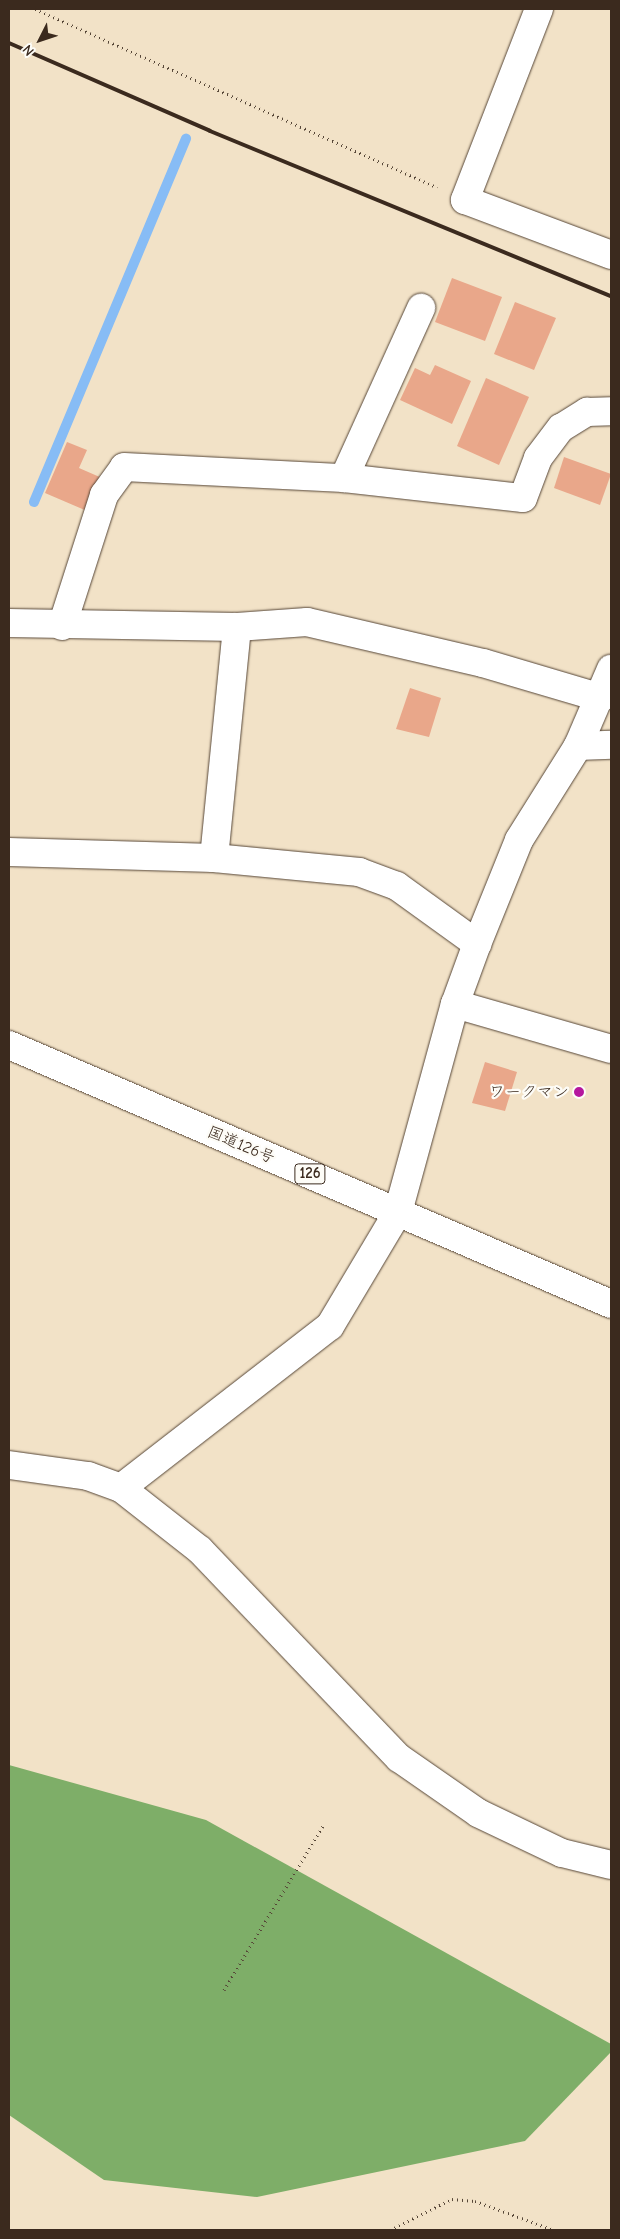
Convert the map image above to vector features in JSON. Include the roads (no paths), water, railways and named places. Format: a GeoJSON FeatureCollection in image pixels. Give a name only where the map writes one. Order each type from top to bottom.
{"type":"FeatureCollection","features":[{"type":"Feature","properties":{"kind":"main road"},"geometry":{"type":"LineString","coordinates":[[539,9],[465,200],[611,255]]}},
{"type":"Feature","properties":{"kind":"main road"},"geometry":{"type":"LineString","coordinates":[[344,478],[421,308]]}},
{"type":"Feature","properties":{"kind":"main road"},"geometry":{"type":"LineString","coordinates":[[62,626],[104,495],[124,467],[344,478],[523,498],[538,458],[561,428],[587,412],[611,411]]}},
{"type":"Feature","properties":{"kind":"main road"},"geometry":{"type":"LineString","coordinates":[[9,623],[62,626],[236,627],[307,622],[484,662],[601,698]]}},
{"type":"Feature","properties":{"kind":"main road"},"geometry":{"type":"LineString","coordinates":[[214,858],[236,627]]}},
{"type":"Feature","properties":{"kind":"main road"},"geometry":{"type":"LineString","coordinates":[[121,1488],[330,1326],[398,1212],[455,1004],[477,944],[519,840],[578,746],[601,698],[611,669]]}},
{"type":"Feature","properties":{"kind":"main road"},"geometry":{"type":"LineString","coordinates":[[578,746],[611,745]]}},
{"type":"Feature","properties":{"kind":"main road"},"geometry":{"type":"LineString","coordinates":[[9,852],[214,858],[359,872],[397,886],[477,944]]}},
{"type":"Feature","properties":{"kind":"main road"},"geometry":{"type":"LineString","coordinates":[[455,1004],[611,1049]]}},
{"type":"Feature","properties":{"kind":"main road","name":"国道126号"},"geometry":{"type":"LineString","coordinates":[[9,1046],[611,1304]]}},
{"type":"Feature","properties":{"kind":"main road"},"geometry":{"type":"LineString","coordinates":[[9,1465],[88,1476],[121,1488],[200,1550],[399,1758],[478,1813],[562,1853],[611,1865]]}},
{"type":"Feature","properties":{"kind":"waterway"},"geometry":{"type":"LineString","coordinates":[[34,502],[186,139]]}},
{"type":"Feature","properties":{"kind":"railway"},"geometry":{"type":"LineString","coordinates":[[9,43],[210,131],[611,296]]}},
{"type":"Feature","properties":{"kind":"place","name":"ワークマン"},"geometry":{"type":"Point","coordinates":[579,1092]}}]}
